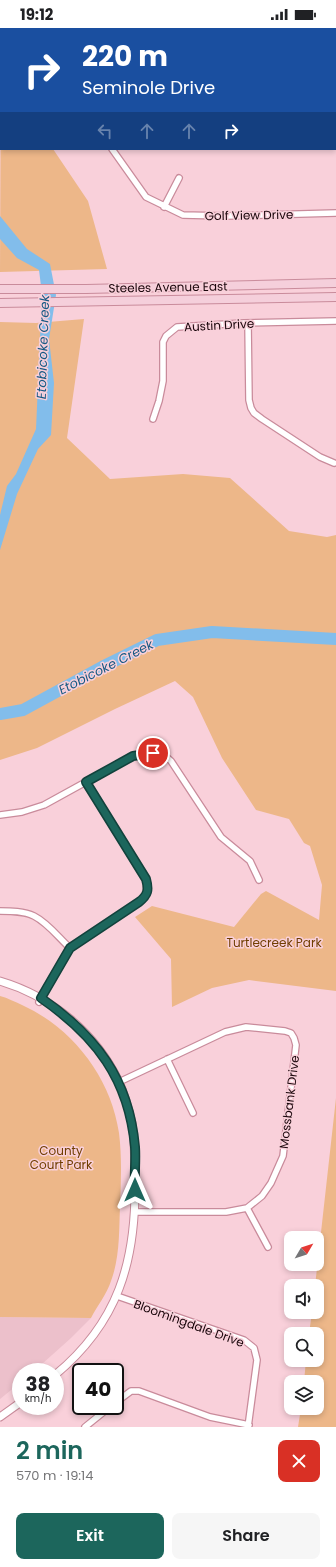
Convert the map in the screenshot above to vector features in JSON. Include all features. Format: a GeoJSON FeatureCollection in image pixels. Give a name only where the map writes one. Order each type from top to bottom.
{"type":"FeatureCollection","features":[{"type":"Feature","properties":{"kind":"main road","name":"Steeles Avenue East"},"geometry":{"type":"LineString","coordinates":[[0,289],[86,289],[336,283]]}},
{"type":"Feature","properties":{"kind":"main road","name":"Steeles Avenue East"},"geometry":{"type":"LineString","coordinates":[[0,303],[336,297]]}},
{"type":"Feature","properties":{"kind":"street","name":"Golf View Drive"},"geometry":{"type":"LineString","coordinates":[[113,150],[146,197],[183,215],[225,216],[336,213]]}},
{"type":"Feature","properties":{"kind":"street"},"geometry":{"type":"LineString","coordinates":[[164,207],[178,178]]}},
{"type":"Feature","properties":{"kind":"street","name":"Austin Drive"},"geometry":{"type":"LineString","coordinates":[[153,419],[159,401],[163,381],[163,342],[170,332],[177,327],[248,323],[336,321]]}},
{"type":"Feature","properties":{"kind":"street"},"geometry":{"type":"LineString","coordinates":[[248,323],[248,393],[251,408],[254,413],[320,457],[334,463]]}},
{"type":"Feature","properties":{"kind":"street"},"geometry":{"type":"LineString","coordinates":[[0,815],[33,810],[133,756],[153,753],[164,755],[171,761],[221,837],[250,861],[259,880]]}},
{"type":"Feature","properties":{"kind":"street"},"geometry":{"type":"LineString","coordinates":[[40,1000],[70,948],[139,902],[148,892],[146,879],[86,782]]}},
{"type":"Feature","properties":{"kind":"street"},"geometry":{"type":"LineString","coordinates":[[0,911],[15,911],[34,916],[70,948]]}},
{"type":"Feature","properties":{"kind":"street"},"geometry":{"type":"LineString","coordinates":[[0,981],[26,990],[65,1014],[80,1028],[104,1056],[119,1082],[131,1120],[135,1148],[135,1212],[129,1258],[117,1296],[102,1324],[86,1345],[64,1368]]}},
{"type":"Feature","properties":{"kind":"street","name":"Mossbank Drive"},"geometry":{"type":"LineString","coordinates":[[119,1082],[225,1032],[246,1027],[291,1033],[296,1046],[283,1156],[271,1183],[262,1196],[247,1208],[226,1212],[135,1212]]}},
{"type":"Feature","properties":{"kind":"street"},"geometry":{"type":"LineString","coordinates":[[167,1060],[192,1113]]}},
{"type":"Feature","properties":{"kind":"street"},"geometry":{"type":"LineString","coordinates":[[247,1208],[268,1247]]}},
{"type":"Feature","properties":{"kind":"street","name":"Bloomingdale Drive"},"geometry":{"type":"LineString","coordinates":[[117,1296],[244,1340],[254,1348],[257,1360],[248,1426]]}},
{"type":"Feature","properties":{"kind":"street"},"geometry":{"type":"LineString","coordinates":[[124,1396],[131,1391],[139,1391],[210,1417],[248,1426]]}},
{"type":"Feature","properties":{"kind":"street"},"geometry":{"type":"LineString","coordinates":[[0,1417],[12,1408]]}},
{"type":"Feature","properties":{"kind":"street"},"geometry":{"type":"LineString","coordinates":[[85,1427],[100,1415]]}},
{"type":"Feature","properties":{"kind":"shaded area"},"geometry":{"type":"Polygon","coordinates":[[[0,1317],[91,1318],[43,1363],[12,1363],[12,1389],[0,1399],[0,1317]]]}},
{"type":"Feature","properties":{"kind":"green space"},"geometry":{"type":"Polygon","coordinates":[[[1,150],[54,150],[88,201],[107,269],[0,272],[1,150]]]}},
{"type":"Feature","properties":{"kind":"green space","name":"Turtlecreek Park"},"geometry":{"type":"Polygon","coordinates":[[[84,319],[67,438],[110,479],[183,474],[230,478],[289,531],[327,537],[336,535],[336,991],[249,980],[212,988],[172,1007],[171,959],[135,917],[152,906],[234,927],[261,894],[266,891],[319,920],[322,885],[310,846],[304,843],[289,819],[256,810],[222,758],[193,697],[175,681],[37,748],[0,760],[0,322],[36,323],[84,319]]]}},
{"type":"Feature","properties":{"kind":"green space","name":"County Court Park"},"geometry":{"type":"Polygon","coordinates":[[[0,996],[22,1005],[40,1015],[58,1027],[73,1041],[87,1057],[98,1074],[108,1093],[115,1113],[119,1133],[121,1160],[118,1253],[109,1286],[91,1318],[0,1317],[0,996]]]}},
{"type":"Feature","properties":{"kind":"green space"},"geometry":{"type":"Polygon","coordinates":[[[336,1098],[336,1427],[298,1427],[300,1415],[324,1415],[324,1375],[305,1375],[305,1367],[324,1367],[324,1327],[310,1327],[311,1319],[324,1319],[324,1279],[316,1279],[317,1271],[324,1271],[324,1231],[321,1231],[336,1098]]]}},
{"type":"Feature","properties":{"kind":"water"},"geometry":{"type":"Polygon","coordinates":[[[0,216],[27,249],[50,264],[56,295],[49,339],[54,383],[51,435],[38,449],[17,494],[0,550],[0,515],[7,486],[16,474],[36,429],[42,294],[39,270],[17,258],[0,239],[0,216]]]}},
{"type":"Feature","properties":{"kind":"waterway","name":"Etobicoke Creek"},"geometry":{"type":"LineString","coordinates":[[0,714],[23,710],[102,667],[157,640],[212,632],[336,639]]}},
{"type":"Feature","properties":{"kind":"route"},"geometry":{"type":"LineString","coordinates":[[135,1190],[135,1148],[131,1120],[119,1082],[104,1056],[80,1028],[65,1014],[41,998],[70,948],[139,902],[148,892],[146,879],[86,782],[133,756],[144,753],[153,753]]}}]}
